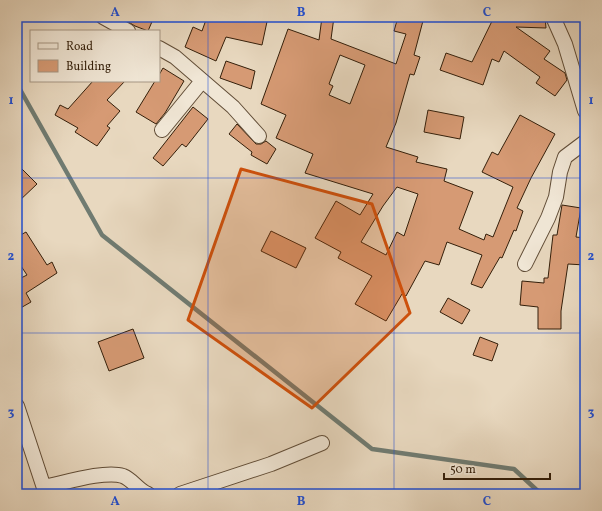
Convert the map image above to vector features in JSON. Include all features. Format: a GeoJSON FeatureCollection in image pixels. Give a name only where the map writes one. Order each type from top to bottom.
{"type":"FeatureCollection","features":[{"type":"Feature","properties":{"kind":"street"},"geometry":{"type":"LineString","coordinates":[[103,17],[126,30]]}},
{"type":"Feature","properties":{"kind":"street"},"geometry":{"type":"LineString","coordinates":[[553,17],[565,44],[585,112]]}},
{"type":"Feature","properties":{"kind":"street"},"geometry":{"type":"LineString","coordinates":[[160,49],[175,57],[233,107],[260,136]]}},
{"type":"Feature","properties":{"kind":"street"},"geometry":{"type":"LineString","coordinates":[[162,130],[202,81]]}},
{"type":"Feature","properties":{"kind":"street"},"geometry":{"type":"LineString","coordinates":[[525,264],[548,218],[556,197],[560,172],[565,157],[585,142]]}},
{"type":"Feature","properties":{"kind":"street"},"geometry":{"type":"LineString","coordinates":[[17,406],[45,491],[91,477],[111,474],[128,479],[148,494]]}},
{"type":"Feature","properties":{"kind":"street"},"geometry":{"type":"LineString","coordinates":[[180,494],[271,464],[322,443]]}},
{"type":"Feature","properties":{"kind":"highlighted area"},"geometry":{"type":"Polygon","coordinates":[[[241,169],[372,204],[410,313],[312,408],[188,320],[241,169]]]}},
{"type":"Feature","properties":{"kind":"building"},"geometry":{"type":"Polygon","coordinates":[[[120,17],[154,17],[148,30],[135,26],[120,17]]]}},
{"type":"Feature","properties":{"kind":"building"},"geometry":{"type":"Polygon","coordinates":[[[207,17],[268,17],[262,45],[226,37],[216,61],[185,47],[193,27],[202,31],[207,17]]]}},
{"type":"Feature","properties":{"kind":"building"},"geometry":{"type":"Polygon","coordinates":[[[322,17],[334,17],[331,39],[396,64],[406,34],[394,31],[398,17],[424,17],[414,55],[420,57],[414,75],[410,74],[396,123],[386,147],[418,157],[416,162],[447,169],[444,181],[473,192],[459,229],[484,240],[486,234],[493,237],[513,187],[482,172],[492,152],[498,155],[520,115],[555,134],[531,178],[517,208],[523,211],[516,231],[514,230],[502,258],[500,257],[482,288],[471,284],[482,255],[447,242],[439,265],[425,261],[406,296],[402,294],[386,321],[355,304],[372,276],[338,258],[341,252],[315,238],[336,201],[360,215],[373,194],[305,173],[313,154],[276,138],[286,115],[261,104],[288,29],[319,40],[322,17]],[[340,55],[329,84],[333,86],[329,95],[350,104],[365,65],[340,55]],[[397,187],[383,206],[361,242],[386,255],[397,232],[404,236],[418,194],[397,187]]]}},
{"type":"Feature","properties":{"kind":"building"},"geometry":{"type":"Polygon","coordinates":[[[494,17],[545,17],[546,28],[516,27],[550,51],[544,59],[565,73],[567,80],[555,96],[536,83],[540,77],[504,51],[499,62],[492,59],[483,85],[440,70],[446,53],[472,62],[494,17]]]}},
{"type":"Feature","properties":{"kind":"building"},"geometry":{"type":"Polygon","coordinates":[[[226,61],[255,71],[251,89],[220,78],[226,61]]]}},
{"type":"Feature","properties":{"kind":"building"},"geometry":{"type":"Polygon","coordinates":[[[163,68],[184,81],[165,113],[156,124],[136,112],[154,82],[160,82],[160,73],[163,68]]]}},
{"type":"Feature","properties":{"kind":"building"},"geometry":{"type":"Polygon","coordinates":[[[92,82],[124,82],[107,100],[120,111],[107,126],[110,128],[97,146],[75,132],[78,128],[55,115],[60,105],[68,109],[92,82]]]}},
{"type":"Feature","properties":{"kind":"building"},"geometry":{"type":"Polygon","coordinates":[[[193,107],[208,119],[186,147],[182,144],[163,166],[153,158],[193,107]]]}},
{"type":"Feature","properties":{"kind":"building"},"geometry":{"type":"Polygon","coordinates":[[[428,110],[464,117],[460,139],[424,132],[428,110]]]}},
{"type":"Feature","properties":{"kind":"building"},"geometry":{"type":"Polygon","coordinates":[[[237,124],[256,144],[261,144],[266,141],[276,149],[267,164],[251,155],[252,152],[229,134],[237,124]]]}},
{"type":"Feature","properties":{"kind":"building"},"geometry":{"type":"Polygon","coordinates":[[[17,164],[37,184],[17,203],[17,164]]]}},
{"type":"Feature","properties":{"kind":"building"},"geometry":{"type":"Polygon","coordinates":[[[562,205],[581,208],[576,237],[585,238],[585,265],[568,264],[561,311],[561,329],[538,329],[538,307],[520,305],[522,281],[544,283],[544,278],[548,278],[553,235],[557,235],[562,205]]]}},
{"type":"Feature","properties":{"kind":"building"},"geometry":{"type":"Polygon","coordinates":[[[271,231],[306,248],[296,268],[261,251],[271,231]]]}},
{"type":"Feature","properties":{"kind":"building"},"geometry":{"type":"Polygon","coordinates":[[[26,232],[47,265],[52,262],[57,273],[26,293],[31,302],[17,310],[17,276],[19,279],[27,275],[17,260],[17,237],[26,232]]]}},
{"type":"Feature","properties":{"kind":"building"},"geometry":{"type":"Polygon","coordinates":[[[448,298],[470,310],[462,324],[440,312],[448,298]]]}},
{"type":"Feature","properties":{"kind":"building"},"geometry":{"type":"Polygon","coordinates":[[[133,329],[144,358],[109,371],[98,342],[133,329]]]}},
{"type":"Feature","properties":{"kind":"building"},"geometry":{"type":"Polygon","coordinates":[[[480,337],[498,344],[492,361],[473,355],[480,337]]]}},
{"type":"Feature","properties":{"kind":"waterway"},"geometry":{"type":"LineString","coordinates":[[17,84],[102,235],[372,449],[514,469],[541,494]]}}]}
